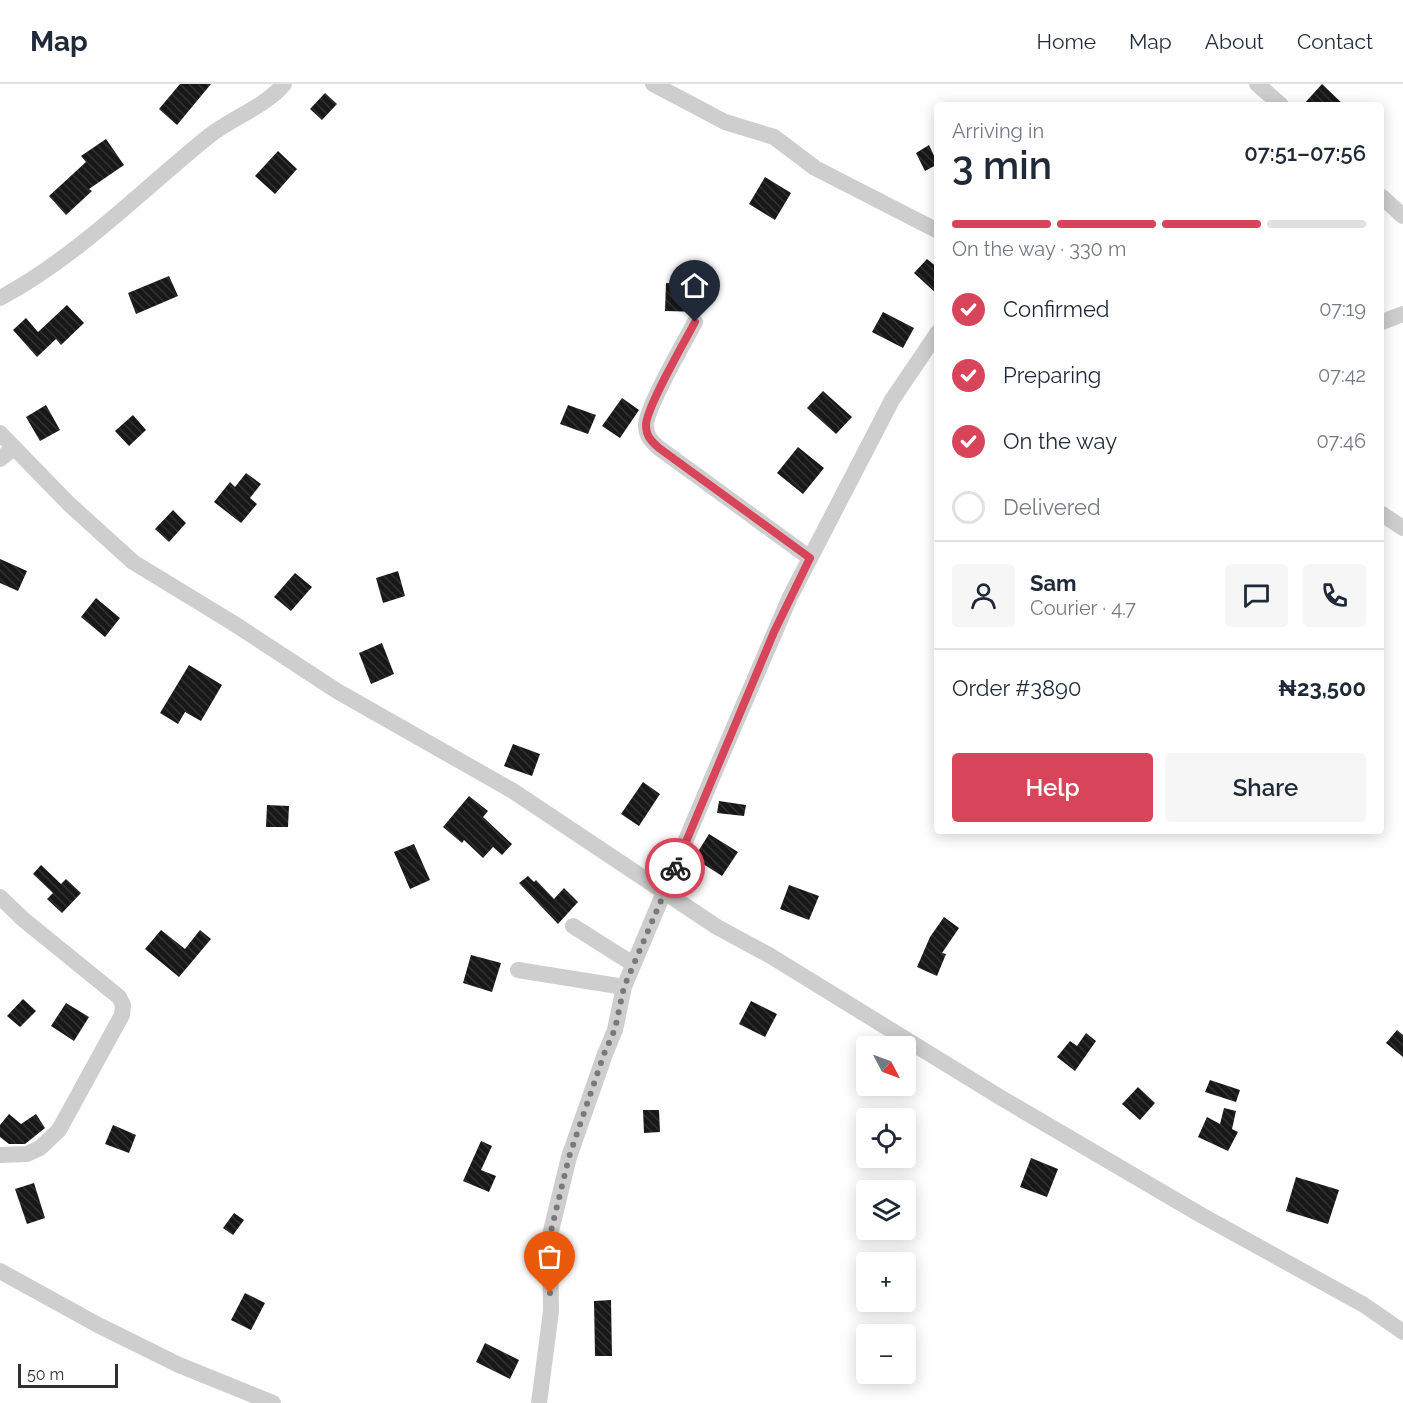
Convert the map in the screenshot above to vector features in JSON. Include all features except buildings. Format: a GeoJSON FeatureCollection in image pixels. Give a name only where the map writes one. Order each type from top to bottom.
{"type":"FeatureCollection","features":[{"type":"Feature","properties":{"kind":"street"},"geometry":{"type":"LineString","coordinates":[[0,298],[44,271],[127,207],[211,135],[284,84]]}},
{"type":"Feature","properties":{"kind":"street"},"geometry":{"type":"LineString","coordinates":[[653,84],[725,122],[774,137],[815,168],[934,229]]}},
{"type":"Feature","properties":{"kind":"street"},"geometry":{"type":"LineString","coordinates":[[1257,84],[1278,102]]}},
{"type":"Feature","properties":{"kind":"street"},"geometry":{"type":"LineString","coordinates":[[1384,199],[1403,216]]}},
{"type":"Feature","properties":{"kind":"street"},"geometry":{"type":"LineString","coordinates":[[1384,321],[1403,314]]}},
{"type":"Feature","properties":{"kind":"street"},"geometry":{"type":"LineString","coordinates":[[695,322],[651,405],[645,422],[647,437],[810,558]]}},
{"type":"Feature","properties":{"kind":"street"},"geometry":{"type":"LineString","coordinates":[[539,1403],[551,1311],[550,1235],[569,1157],[604,1054],[615,1029],[624,987],[774,632],[892,400],[934,338]]}},
{"type":"Feature","properties":{"kind":"street"},"geometry":{"type":"LineString","coordinates":[[0,433],[99,532],[133,562],[354,701],[513,791],[717,927],[769,955],[1003,1099],[1201,1215],[1364,1305],[1403,1332]]}},
{"type":"Feature","properties":{"kind":"street"},"geometry":{"type":"LineString","coordinates":[[0,459],[14,448]]}},
{"type":"Feature","properties":{"kind":"street"},"geometry":{"type":"LineString","coordinates":[[1384,515],[1403,528]]}},
{"type":"Feature","properties":{"kind":"street"},"geometry":{"type":"LineString","coordinates":[[0,897],[24,920],[106,984],[119,997],[123,1005],[122,1015],[59,1130],[40,1148],[27,1154],[0,1155]]}},
{"type":"Feature","properties":{"kind":"street"},"geometry":{"type":"LineString","coordinates":[[573,926],[633,964]]}},
{"type":"Feature","properties":{"kind":"street"},"geometry":{"type":"LineString","coordinates":[[518,970],[624,987]]}},
{"type":"Feature","properties":{"kind":"street"},"geometry":{"type":"LineString","coordinates":[[0,1271],[98,1325],[179,1365],[273,1403]]}},
{"type":"Feature","properties":{"kind":"way so far"},"geometry":{"type":"LineString","coordinates":[[550,1293],[550,1235],[569,1157],[618,1020],[624,987],[675,868]]}},
{"type":"Feature","properties":{"kind":"route"},"geometry":{"type":"LineString","coordinates":[[675,868],[774,632],[810,558],[647,437],[645,422],[651,405],[695,322]]}}]}
